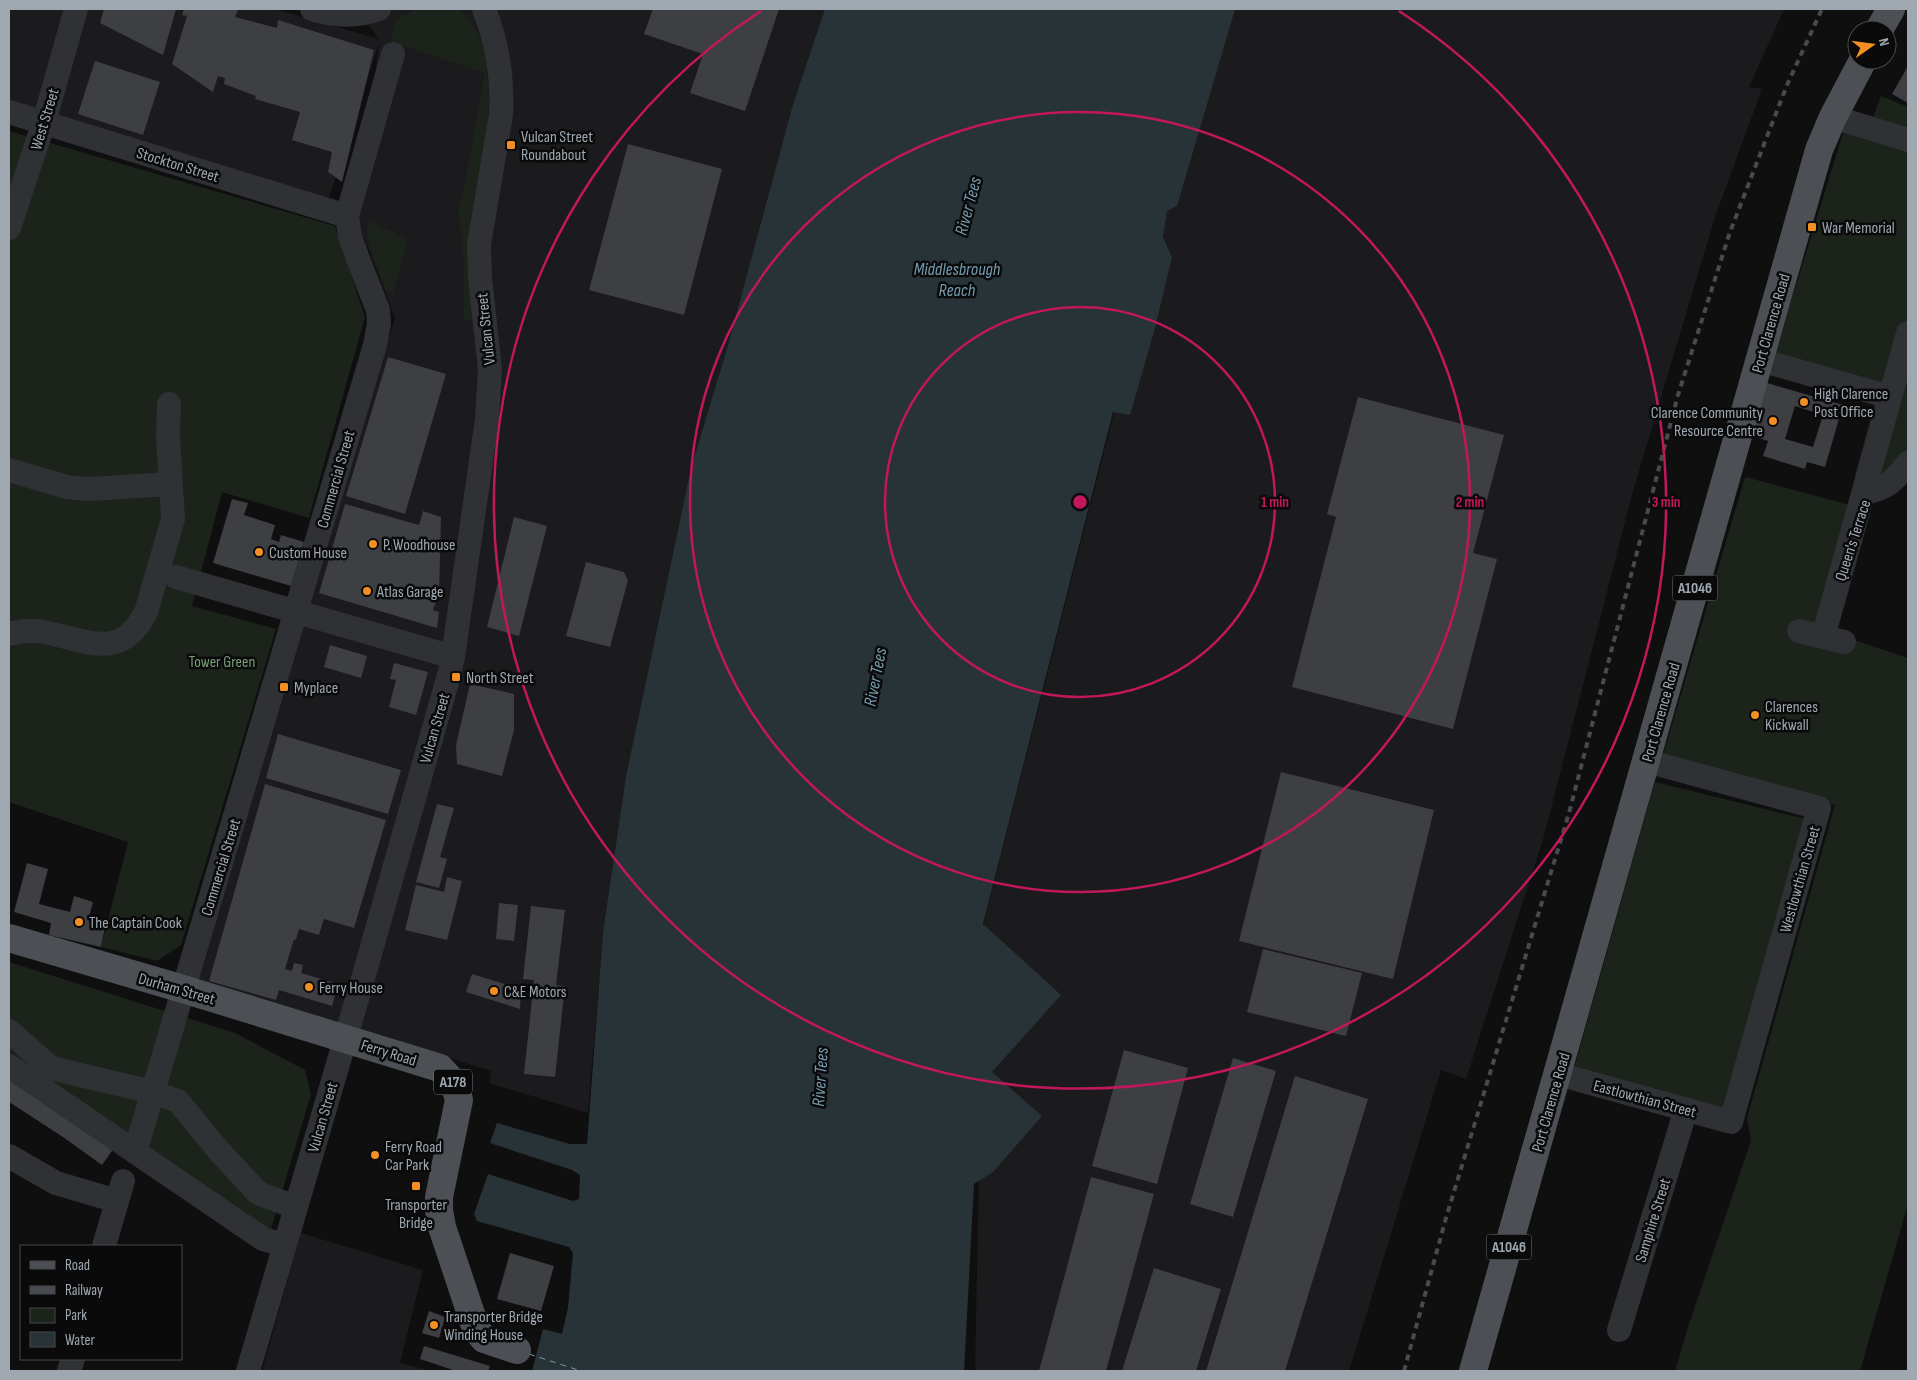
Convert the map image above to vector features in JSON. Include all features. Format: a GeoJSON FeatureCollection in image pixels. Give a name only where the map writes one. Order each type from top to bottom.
{"type":"FeatureCollection","features":[{"type":"Feature","properties":{"kind":"main road"},"geometry":{"type":"LineString","coordinates":[[1885,20],[1891,9]]}},
{"type":"Feature","properties":{"kind":"main road","name":"Port Clarence Road"},"geometry":{"type":"LineString","coordinates":[[1473,1371],[1819,150],[1833,117],[1858,70]]}},
{"type":"Feature","properties":{"kind":"main road","name":"Durham Street"},"geometry":{"type":"LineString","coordinates":[[9,938],[345,1039]]}},
{"type":"Feature","properties":{"kind":"main road","name":"Ferry Road"},"geometry":{"type":"LineString","coordinates":[[345,1039],[440,1068],[454,1083],[459,1100],[439,1197],[442,1227],[476,1329],[484,1338],[517,1350]]}},
{"type":"Feature","properties":{"kind":"street","name":"West Street"},"geometry":{"type":"LineString","coordinates":[[9,228],[44,122],[76,9]]}},
{"type":"Feature","properties":{"kind":"street"},"geometry":{"type":"LineString","coordinates":[[312,9],[349,15],[379,9]]}},
{"type":"Feature","properties":{"kind":"street","name":"Vulcan Street"},"geometry":{"type":"LineString","coordinates":[[248,1371],[345,1039],[453,657],[487,419],[490,369],[480,278],[479,244],[501,115],[502,94],[494,42],[484,9]]}},
{"type":"Feature","properties":{"kind":"street","name":"Commercial Street"},"geometry":{"type":"LineString","coordinates":[[134,1152],[375,345],[379,324],[378,310],[350,236],[347,216],[393,54]]}},
{"type":"Feature","properties":{"kind":"street","name":"Stockton Street"},"geometry":{"type":"LineString","coordinates":[[9,112],[347,216]]}},
{"type":"Feature","properties":{"kind":"street"},"geometry":{"type":"LineString","coordinates":[[1833,117],[1908,140]]}},
{"type":"Feature","properties":{"kind":"street"},"geometry":{"type":"LineString","coordinates":[[1864,493],[1908,333]]}},
{"type":"Feature","properties":{"kind":"street"},"geometry":{"type":"LineString","coordinates":[[1760,360],[1890,398]]}},
{"type":"Feature","properties":{"kind":"street"},"geometry":{"type":"LineString","coordinates":[[9,634],[25,630],[42,631],[93,645],[127,638],[139,626],[146,612],[174,519],[170,484],[169,404]]}},
{"type":"Feature","properties":{"kind":"street","name":"Queen's Terrace"},"geometry":{"type":"LineString","coordinates":[[1799,631],[1834,640],[1864,493],[1882,489],[1892,482],[1908,464]]}},
{"type":"Feature","properties":{"kind":"street"},"geometry":{"type":"LineString","coordinates":[[9,470],[67,486],[89,489],[170,484]]}},
{"type":"Feature","properties":{"kind":"street"},"geometry":{"type":"LineString","coordinates":[[176,577],[453,657]]}},
{"type":"Feature","properties":{"kind":"street","name":"Westlowthian Street"},"geometry":{"type":"LineString","coordinates":[[1646,761],[1819,808],[1731,1122]]}},
{"type":"Feature","properties":{"kind":"street"},"geometry":{"type":"LineString","coordinates":[[9,1031],[51,1068],[152,1092],[178,1101],[258,1193],[296,1207]]}},
{"type":"Feature","properties":{"kind":"street"},"geometry":{"type":"LineString","coordinates":[[9,1066],[263,1239],[284,1245]]}},
{"type":"Feature","properties":{"kind":"street","name":"Eastlowthian Street"},"geometry":{"type":"LineString","coordinates":[[1558,1074],[1731,1122]]}},
{"type":"Feature","properties":{"kind":"street","name":"Samphire Street"},"geometry":{"type":"LineString","coordinates":[[1619,1330],[1686,1109]]}},
{"type":"Feature","properties":{"kind":"street"},"geometry":{"type":"LineString","coordinates":[[9,1156],[56,1183],[120,1191],[104,1245]]}},
{"type":"Feature","properties":{"kind":"shaded area"},"geometry":{"type":"Polygon","coordinates":[[[9,9],[275,9],[379,39],[356,9],[825,9],[793,104],[728,345],[691,468],[626,776],[603,932],[588,1113],[489,1083],[491,1071],[188,976],[395,318],[357,219],[379,43],[329,198],[9,101],[9,9]]]}},
{"type":"Feature","properties":{"kind":"shaded area"},"geometry":{"type":"Polygon","coordinates":[[[1217,9],[1784,9],[1749,87],[1762,89],[1715,217],[1633,491],[1544,836],[1466,1079],[1441,1070],[1349,1371],[975,1371],[984,922],[1217,9]]]}},
{"type":"Feature","properties":{"kind":"shaded area"},"geometry":{"type":"Polygon","coordinates":[[[301,1233],[423,1270],[400,1363],[432,1371],[262,1371],[301,1233]]]}},
{"type":"Feature","properties":{"kind":"green space"},"geometry":{"type":"Polygon","coordinates":[[[418,9],[458,9],[466,15],[481,40],[486,59],[489,96],[488,129],[467,252],[468,283],[474,316],[470,320],[464,320],[463,251],[458,208],[462,199],[485,73],[391,42],[396,19],[418,9]]]}},
{"type":"Feature","properties":{"kind":"green space"},"geometry":{"type":"Polygon","coordinates":[[[1881,96],[1908,107],[1908,455],[1888,477],[1855,475],[1879,387],[1774,357],[1843,133],[1865,139],[1881,96]]]}},
{"type":"Feature","properties":{"kind":"green space","name":"Tower Green"},"geometry":{"type":"Polygon","coordinates":[[[9,131],[335,226],[365,317],[309,518],[222,492],[192,606],[276,629],[181,945],[157,961],[101,947],[128,842],[9,802],[9,131]]]}},
{"type":"Feature","properties":{"kind":"green space"},"geometry":{"type":"Polygon","coordinates":[[[369,221],[408,239],[393,294],[386,290],[370,247],[369,221]]]}},
{"type":"Feature","properties":{"kind":"green space"},"geometry":{"type":"Polygon","coordinates":[[[1745,477],[1850,505],[1816,629],[1908,658],[1908,1204],[1860,1371],[1675,1371],[1751,1141],[1747,1118],[1835,805],[1662,759],[1745,477]]]}},
{"type":"Feature","properties":{"kind":"green space"},"geometry":{"type":"Polygon","coordinates":[[[1655,782],[1810,820],[1725,1120],[1573,1072],[1655,782]]]}},
{"type":"Feature","properties":{"kind":"green space"},"geometry":{"type":"Polygon","coordinates":[[[9,962],[235,1033],[305,1070],[311,1094],[266,1246],[9,1076],[9,962]]]}},
{"type":"Feature","properties":{"kind":"water","name":"Middlesbrough Reach"},"geometry":{"type":"Polygon","coordinates":[[[825,9],[1235,9],[1177,206],[1167,211],[1163,237],[1172,257],[1155,328],[1130,415],[1113,412],[983,924],[1061,995],[992,1072],[1042,1116],[993,1172],[974,1184],[964,1371],[532,1371],[543,1329],[562,1334],[568,1308],[573,1253],[569,1247],[477,1221],[474,1214],[488,1174],[573,1201],[579,1199],[580,1175],[572,1170],[490,1143],[497,1123],[570,1144],[587,1144],[603,932],[626,776],[691,468],[728,345],[793,104],[825,9]]]}},
{"type":"Feature","properties":{"kind":"building"},"geometry":{"type":"Polygon","coordinates":[[[104,9],[176,9],[163,55],[100,23],[104,9]]]}},
{"type":"Feature","properties":{"kind":"building"},"geometry":{"type":"Polygon","coordinates":[[[184,9],[238,9],[235,17],[277,28],[278,20],[374,50],[342,182],[328,172],[332,152],[292,140],[300,112],[255,99],[256,96],[224,84],[225,78],[218,76],[213,92],[172,64],[187,16],[182,15],[184,9]]]}},
{"type":"Feature","properties":{"kind":"building"},"geometry":{"type":"Polygon","coordinates":[[[653,9],[779,9],[745,111],[690,93],[703,54],[644,34],[653,9]]]}},
{"type":"Feature","properties":{"kind":"building"},"geometry":{"type":"Polygon","coordinates":[[[95,61],[160,82],[143,135],[78,114],[95,61]]]}},
{"type":"Feature","properties":{"kind":"building"},"geometry":{"type":"Polygon","coordinates":[[[1908,66],[1908,103],[1892,94],[1908,66]]]}},
{"type":"Feature","properties":{"kind":"building"},"geometry":{"type":"Polygon","coordinates":[[[628,144],[722,169],[684,315],[589,290],[628,144]]]}},
{"type":"Feature","properties":{"kind":"building"},"geometry":{"type":"Polygon","coordinates":[[[388,357],[446,374],[405,514],[346,496],[388,357]]]}},
{"type":"Feature","properties":{"kind":"building"},"geometry":{"type":"Polygon","coordinates":[[[1767,383],[1843,405],[1825,467],[1807,462],[1805,469],[1763,456],[1768,441],[1752,436],[1767,383]],[[1795,406],[1785,439],[1813,447],[1823,415],[1795,406]]]}},
{"type":"Feature","properties":{"kind":"building"},"geometry":{"type":"Polygon","coordinates":[[[1358,397],[1504,435],[1473,553],[1497,559],[1453,729],[1292,687],[1336,517],[1327,514],[1358,397]]]}},
{"type":"Feature","properties":{"kind":"building","name":"Custom House"},"geometry":{"type":"Polygon","coordinates":[[[232,499],[248,503],[244,515],[275,525],[271,539],[279,542],[281,535],[304,542],[291,586],[213,563],[232,499]]]}},
{"type":"Feature","properties":{"kind":"building"},"geometry":{"type":"Polygon","coordinates":[[[345,504],[419,525],[423,511],[441,517],[439,594],[433,610],[439,612],[437,628],[319,593],[345,504]]]}},
{"type":"Feature","properties":{"kind":"building"},"geometry":{"type":"Polygon","coordinates":[[[514,517],[547,526],[519,636],[487,627],[514,517]]]}},
{"type":"Feature","properties":{"kind":"building"},"geometry":{"type":"Polygon","coordinates":[[[586,562],[624,572],[628,580],[610,647],[566,636],[586,562]]]}},
{"type":"Feature","properties":{"kind":"building"},"geometry":{"type":"Polygon","coordinates":[[[330,645],[367,656],[361,678],[324,667],[330,645]]]}},
{"type":"Feature","properties":{"kind":"building"},"geometry":{"type":"Polygon","coordinates":[[[394,663],[428,672],[416,715],[389,707],[396,680],[390,679],[394,663]]]}},
{"type":"Feature","properties":{"kind":"building"},"geometry":{"type":"Polygon","coordinates":[[[470,684],[514,694],[514,730],[502,776],[457,764],[456,745],[470,684]]]}},
{"type":"Feature","properties":{"kind":"building"},"geometry":{"type":"Polygon","coordinates":[[[278,734],[401,770],[388,814],[266,778],[278,734]]]}},
{"type":"Feature","properties":{"kind":"building"},"geometry":{"type":"Polygon","coordinates":[[[1281,772],[1434,810],[1393,979],[1239,941],[1281,772]]]}},
{"type":"Feature","properties":{"kind":"building"},"geometry":{"type":"Polygon","coordinates":[[[265,784],[386,820],[354,928],[324,919],[319,935],[299,929],[285,969],[292,971],[294,963],[303,965],[301,973],[338,984],[332,1006],[279,990],[276,1000],[209,981],[265,784]]]}},
{"type":"Feature","properties":{"kind":"building"},"geometry":{"type":"Polygon","coordinates":[[[437,804],[454,808],[440,857],[447,859],[439,888],[416,882],[437,804]]]}},
{"type":"Feature","properties":{"kind":"building"},"geometry":{"type":"Polygon","coordinates":[[[27,863],[48,869],[39,904],[70,912],[74,896],[93,902],[89,917],[106,922],[101,947],[49,935],[51,923],[14,912],[27,863]]]}},
{"type":"Feature","properties":{"kind":"building"},"geometry":{"type":"Polygon","coordinates":[[[447,877],[462,881],[447,940],[405,930],[416,885],[444,892],[447,877]]]}},
{"type":"Feature","properties":{"kind":"building"},"geometry":{"type":"Polygon","coordinates":[[[499,903],[518,905],[514,941],[496,939],[499,903]]]}},
{"type":"Feature","properties":{"kind":"building"},"geometry":{"type":"Polygon","coordinates":[[[531,906],[565,910],[556,985],[565,986],[555,1077],[524,1074],[534,980],[523,979],[531,906]]]}},
{"type":"Feature","properties":{"kind":"building"},"geometry":{"type":"Polygon","coordinates":[[[1263,949],[1362,973],[1346,1036],[1247,1012],[1263,949]]]}},
{"type":"Feature","properties":{"kind":"building","name":"C&E Motors"},"geometry":{"type":"Polygon","coordinates":[[[472,974],[521,989],[520,1009],[466,992],[472,974]]]}},
{"type":"Feature","properties":{"kind":"building"},"geometry":{"type":"Polygon","coordinates":[[[1124,1050],[1188,1068],[1157,1184],[1092,1166],[1124,1050]]]}},
{"type":"Feature","properties":{"kind":"building"},"geometry":{"type":"Polygon","coordinates":[[[1233,1058],[1276,1071],[1233,1217],[1190,1204],[1233,1058]]]}},
{"type":"Feature","properties":{"kind":"building"},"geometry":{"type":"Polygon","coordinates":[[[9,1076],[119,1141],[102,1165],[9,1102],[9,1076]]]}},
{"type":"Feature","properties":{"kind":"building"},"geometry":{"type":"Polygon","coordinates":[[[1295,1076],[1368,1099],[1285,1371],[1206,1371],[1295,1076]]]}},
{"type":"Feature","properties":{"kind":"building"},"geometry":{"type":"Polygon","coordinates":[[[1091,1177],[1154,1194],[1106,1371],[1039,1371],[1091,1177]]]}},
{"type":"Feature","properties":{"kind":"building"},"geometry":{"type":"Polygon","coordinates":[[[510,1253],[554,1266],[541,1311],[497,1299],[510,1253]]]}},
{"type":"Feature","properties":{"kind":"building"},"geometry":{"type":"Polygon","coordinates":[[[1154,1268],[1221,1289],[1196,1371],[1122,1371],[1154,1268]]]}},
{"type":"Feature","properties":{"kind":"building","name":"Transporter Bridge Winding House"},"geometry":{"type":"Polygon","coordinates":[[[429,1311],[445,1317],[439,1338],[422,1333],[429,1311]]]}},
{"type":"Feature","properties":{"kind":"building"},"geometry":{"type":"Polygon","coordinates":[[[424,1346],[490,1366],[488,1371],[456,1371],[420,1359],[424,1346]]]}},
{"type":"Feature","properties":{"kind":"ferry route"},"geometry":{"type":"LineString","coordinates":[[529,1354],[581,1371]]}},
{"type":"Feature","properties":{"kind":"railway"},"geometry":{"type":"LineString","coordinates":[[1404,1371],[1446,1218],[1569,813],[1678,395],[1730,232],[1787,85],[1822,9]]}},
{"type":"Feature","properties":{"kind":"place","name":"Vulcan Street Roundabout"},"geometry":{"type":"Point","coordinates":[511,145]}},
{"type":"Feature","properties":{"kind":"place","name":"War Memorial"},"geometry":{"type":"Point","coordinates":[1812,227]}},
{"type":"Feature","properties":{"kind":"place","name":"High Clarence Post Office"},"geometry":{"type":"Point","coordinates":[1804,402]}},
{"type":"Feature","properties":{"kind":"place","name":"Clarence Community Resource Centre"},"geometry":{"type":"Point","coordinates":[1773,421]}},
{"type":"Feature","properties":{"kind":"place","name":"P. Woodhouse"},"geometry":{"type":"Point","coordinates":[373,544]}},
{"type":"Feature","properties":{"kind":"place","name":"Custom House"},"geometry":{"type":"Point","coordinates":[259,552]}},
{"type":"Feature","properties":{"kind":"place","name":"Atlas Garage"},"geometry":{"type":"Point","coordinates":[367,591]}},
{"type":"Feature","properties":{"kind":"place","name":"North Street"},"geometry":{"type":"Point","coordinates":[456,677]}},
{"type":"Feature","properties":{"kind":"place","name":"Myplace"},"geometry":{"type":"Point","coordinates":[284,687]}},
{"type":"Feature","properties":{"kind":"place","name":"Clarences Kickwall"},"geometry":{"type":"Point","coordinates":[1755,715]}},
{"type":"Feature","properties":{"kind":"place","name":"The Captain Cook"},"geometry":{"type":"Point","coordinates":[79,922]}},
{"type":"Feature","properties":{"kind":"place","name":"Ferry House"},"geometry":{"type":"Point","coordinates":[309,987]}},
{"type":"Feature","properties":{"kind":"place","name":"C&E Motors"},"geometry":{"type":"Point","coordinates":[494,991]}},
{"type":"Feature","properties":{"kind":"place","name":"Ferry Road Car Park"},"geometry":{"type":"Point","coordinates":[375,1155]}},
{"type":"Feature","properties":{"kind":"place","name":"Transporter Bridge"},"geometry":{"type":"Point","coordinates":[416,1186]}},
{"type":"Feature","properties":{"kind":"place","name":"Transporter Bridge Winding House"},"geometry":{"type":"Point","coordinates":[434,1325]}},
{"type":"Feature","properties":{"kind":"water label","name":"River Tees"},"geometry":{"type":"Point","coordinates":[968,206]}},
{"type":"Feature","properties":{"kind":"water label","name":"River Tees"},"geometry":{"type":"Point","coordinates":[875,677]}},
{"type":"Feature","properties":{"kind":"water label","name":"River Tees"},"geometry":{"type":"Point","coordinates":[820,1077]}}]}
